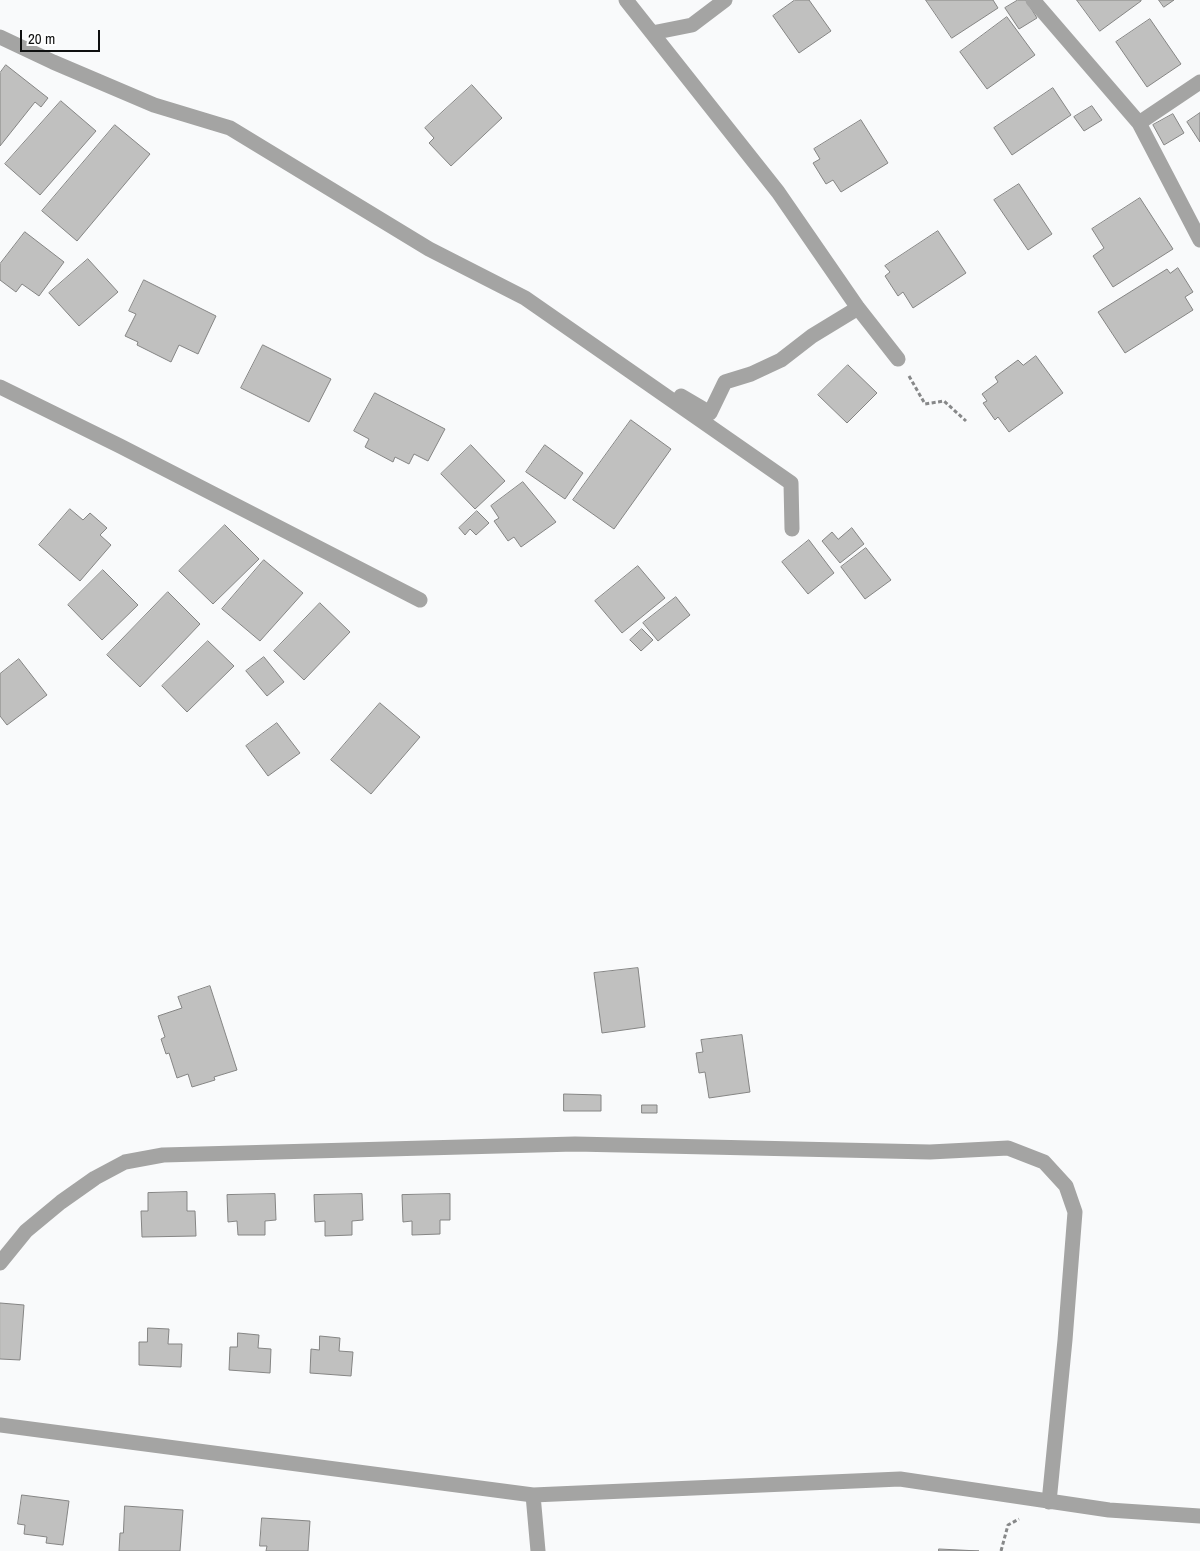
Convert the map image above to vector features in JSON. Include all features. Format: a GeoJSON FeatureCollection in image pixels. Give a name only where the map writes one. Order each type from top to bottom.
{"type":"FeatureCollection","features":[{"type":"Feature","properties":{"kind":"street"},"geometry":{"type":"LineString","coordinates":[[626,0],[778,192],[858,308],[898,359]]}},
{"type":"Feature","properties":{"kind":"street"},"geometry":{"type":"LineString","coordinates":[[652,33],[692,25],[725,0]]}},
{"type":"Feature","properties":{"kind":"street"},"geometry":{"type":"LineString","coordinates":[[1033,0],[1139,123],[1200,240]]}},
{"type":"Feature","properties":{"kind":"street"},"geometry":{"type":"LineString","coordinates":[[0,36],[53,62],[154,104],[230,128],[429,249],[710,413],[725,382],[751,374],[781,360],[812,336],[858,308]]}},
{"type":"Feature","properties":{"kind":"street"},"geometry":{"type":"LineString","coordinates":[[1139,123],[1200,82]]}},
{"type":"Feature","properties":{"kind":"street"},"geometry":{"type":"LineString","coordinates":[[429,249],[525,298],[790,483],[792,529]]}},
{"type":"Feature","properties":{"kind":"street"},"geometry":{"type":"LineString","coordinates":[[0,387],[120,446],[420,600]]}},
{"type":"Feature","properties":{"kind":"street"},"geometry":{"type":"LineString","coordinates":[[0,1264],[26,1231],[61,1202],[95,1178],[125,1162],[163,1155],[575,1144],[930,1152],[1008,1148],[1044,1162],[1066,1186],[1075,1212],[1049,1502]]}},
{"type":"Feature","properties":{"kind":"street"},"geometry":{"type":"LineString","coordinates":[[0,1425],[533,1495],[900,1479],[1109,1510],[1200,1516]]}},
{"type":"Feature","properties":{"kind":"street"},"geometry":{"type":"LineString","coordinates":[[533,1495],[538,1551]]}},
{"type":"Feature","properties":{"kind":"path"},"geometry":{"type":"LineString","coordinates":[[898,359],[925,404],[944,401],[966,421]]}},
{"type":"Feature","properties":{"kind":"path"},"geometry":{"type":"LineString","coordinates":[[1002,1551],[1008,1525],[1049,1502]]}},
{"type":"Feature","properties":{"kind":"building"},"geometry":{"type":"Polygon","coordinates":[[[795,0],[809,0],[831,31],[799,53],[773,16],[795,0]]]}},
{"type":"Feature","properties":{"kind":"building"},"geometry":{"type":"Polygon","coordinates":[[[926,0],[993,0],[998,8],[952,38],[926,0]]]}},
{"type":"Feature","properties":{"kind":"building"},"geometry":{"type":"Polygon","coordinates":[[[1018,0],[1026,0],[1037,18],[1019,29],[1005,8],[1018,0]]]}},
{"type":"Feature","properties":{"kind":"building"},"geometry":{"type":"Polygon","coordinates":[[[1077,0],[1141,0],[1141,1],[1100,31],[1077,0]]]}},
{"type":"Feature","properties":{"kind":"building"},"geometry":{"type":"Polygon","coordinates":[[[1159,0],[1174,0],[1164,7],[1159,0]]]}},
{"type":"Feature","properties":{"kind":"building"},"geometry":{"type":"Polygon","coordinates":[[[1007,17],[1035,55],[987,89],[960,52],[1007,17]]]}},
{"type":"Feature","properties":{"kind":"building"},"geometry":{"type":"Polygon","coordinates":[[[1150,19],[1181,64],[1147,87],[1116,42],[1150,19]]]}},
{"type":"Feature","properties":{"kind":"building"},"geometry":{"type":"Polygon","coordinates":[[[6,65],[48,98],[41,107],[35,102],[0,146],[0,73],[6,65]]]}},
{"type":"Feature","properties":{"kind":"building"},"geometry":{"type":"Polygon","coordinates":[[[472,85],[502,118],[451,166],[429,143],[434,138],[425,128],[472,85]]]}},
{"type":"Feature","properties":{"kind":"building"},"geometry":{"type":"Polygon","coordinates":[[[1053,88],[1071,115],[1012,155],[994,128],[1053,88]]]}},
{"type":"Feature","properties":{"kind":"building"},"geometry":{"type":"Polygon","coordinates":[[[61,101],[96,131],[40,195],[5,164],[61,101]]]}},
{"type":"Feature","properties":{"kind":"building"},"geometry":{"type":"Polygon","coordinates":[[[1092,106],[1102,120],[1084,131],[1074,117],[1092,106]]]}},
{"type":"Feature","properties":{"kind":"building"},"geometry":{"type":"Polygon","coordinates":[[[1200,113],[1200,142],[1187,122],[1200,113]]]}},
{"type":"Feature","properties":{"kind":"building"},"geometry":{"type":"Polygon","coordinates":[[[1173,114],[1184,133],[1164,145],[1153,125],[1173,114]]]}},
{"type":"Feature","properties":{"kind":"building"},"geometry":{"type":"Polygon","coordinates":[[[861,120],[888,163],[841,192],[833,180],[826,184],[813,163],[820,159],[814,149],[861,120]]]}},
{"type":"Feature","properties":{"kind":"building"},"geometry":{"type":"Polygon","coordinates":[[[115,125],[150,154],[77,241],[42,211],[115,125]]]}},
{"type":"Feature","properties":{"kind":"building"},"geometry":{"type":"Polygon","coordinates":[[[1019,184],[1052,234],[1028,250],[994,200],[1019,184]]]}},
{"type":"Feature","properties":{"kind":"building"},"geometry":{"type":"Polygon","coordinates":[[[1140,198],[1173,249],[1113,287],[1093,256],[1104,248],[1092,229],[1140,198]]]}},
{"type":"Feature","properties":{"kind":"building"},"geometry":{"type":"Polygon","coordinates":[[[938,231],[966,273],[913,308],[903,292],[898,296],[885,276],[890,272],[885,266],[938,231]]]}},
{"type":"Feature","properties":{"kind":"building"},"geometry":{"type":"Polygon","coordinates":[[[25,232],[64,262],[39,296],[22,284],[16,292],[0,280],[0,264],[25,232]]]}},
{"type":"Feature","properties":{"kind":"building"},"geometry":{"type":"Polygon","coordinates":[[[88,259],[118,292],[79,326],[49,293],[88,259]]]}},
{"type":"Feature","properties":{"kind":"building"},"geometry":{"type":"Polygon","coordinates":[[[1178,268],[1193,292],[1185,297],[1193,310],[1125,353],[1098,312],[1167,269],[1170,273],[1178,268]]]}},
{"type":"Feature","properties":{"kind":"building"},"geometry":{"type":"Polygon","coordinates":[[[144,280],[216,316],[198,354],[179,345],[171,362],[137,345],[138,342],[125,336],[136,314],[129,311],[144,280]]]}},
{"type":"Feature","properties":{"kind":"building"},"geometry":{"type":"Polygon","coordinates":[[[263,345],[331,379],[309,422],[241,388],[263,345]]]}},
{"type":"Feature","properties":{"kind":"building"},"geometry":{"type":"Polygon","coordinates":[[[1036,356],[1063,393],[1009,432],[998,417],[995,420],[983,403],[987,401],[982,394],[998,382],[995,377],[1018,360],[1023,365],[1036,356]]]}},
{"type":"Feature","properties":{"kind":"building"},"geometry":{"type":"Polygon","coordinates":[[[848,365],[877,393],[847,423],[818,395],[848,365]]]}},
{"type":"Feature","properties":{"kind":"building"},"geometry":{"type":"Polygon","coordinates":[[[375,393],[445,429],[428,461],[414,454],[409,464],[395,457],[393,462],[365,447],[369,439],[354,431],[375,393]]]}},
{"type":"Feature","properties":{"kind":"building"},"geometry":{"type":"Polygon","coordinates":[[[631,420],[671,449],[614,529],[573,500],[631,420]]]}},
{"type":"Feature","properties":{"kind":"building"},"geometry":{"type":"Polygon","coordinates":[[[471,445],[505,481],[475,509],[441,474],[471,445]]]}},
{"type":"Feature","properties":{"kind":"building"},"geometry":{"type":"Polygon","coordinates":[[[545,445],[583,473],[565,499],[526,472],[545,445]]]}},
{"type":"Feature","properties":{"kind":"building"},"geometry":{"type":"Polygon","coordinates":[[[523,482],[556,522],[521,547],[514,537],[508,541],[494,521],[499,518],[491,506],[523,482]]]}},
{"type":"Feature","properties":{"kind":"building"},"geometry":{"type":"Polygon","coordinates":[[[70,509],[83,520],[90,513],[107,528],[100,535],[111,545],[80,581],[39,545],[70,509]]]}},
{"type":"Feature","properties":{"kind":"building"},"geometry":{"type":"Polygon","coordinates":[[[477,511],[489,523],[476,535],[470,529],[465,535],[459,528],[477,511]]]}},
{"type":"Feature","properties":{"kind":"building"},"geometry":{"type":"Polygon","coordinates":[[[225,525],[259,559],[213,604],[179,571],[225,525]]]}},
{"type":"Feature","properties":{"kind":"building"},"geometry":{"type":"Polygon","coordinates":[[[852,528],[864,544],[840,563],[822,541],[832,532],[838,539],[852,528]]]}},
{"type":"Feature","properties":{"kind":"building"},"geometry":{"type":"Polygon","coordinates":[[[809,540],[834,573],[808,594],[782,562],[809,540]]]}},
{"type":"Feature","properties":{"kind":"building"},"geometry":{"type":"Polygon","coordinates":[[[866,548],[891,580],[865,599],[841,567],[866,548]]]}},
{"type":"Feature","properties":{"kind":"building"},"geometry":{"type":"Polygon","coordinates":[[[264,560],[303,593],[260,641],[222,609],[264,560]]]}},
{"type":"Feature","properties":{"kind":"building"},"geometry":{"type":"Polygon","coordinates":[[[638,566],[665,598],[622,633],[595,601],[638,566]]]}},
{"type":"Feature","properties":{"kind":"building"},"geometry":{"type":"Polygon","coordinates":[[[103,570],[138,605],[102,640],[68,605],[103,570]]]}},
{"type":"Feature","properties":{"kind":"building"},"geometry":{"type":"Polygon","coordinates":[[[168,592],[200,624],[140,687],[107,655],[168,592]]]}},
{"type":"Feature","properties":{"kind":"building"},"geometry":{"type":"Polygon","coordinates":[[[676,597],[690,615],[658,641],[643,623],[676,597]]]}},
{"type":"Feature","properties":{"kind":"building"},"geometry":{"type":"Polygon","coordinates":[[[320,603],[350,632],[304,680],[274,651],[320,603]]]}},
{"type":"Feature","properties":{"kind":"building"},"geometry":{"type":"Polygon","coordinates":[[[642,629],[653,640],[641,651],[630,640],[642,629]]]}},
{"type":"Feature","properties":{"kind":"building"},"geometry":{"type":"Polygon","coordinates":[[[208,641],[234,666],[187,712],[162,686],[208,641]]]}},
{"type":"Feature","properties":{"kind":"building"},"geometry":{"type":"Polygon","coordinates":[[[264,657],[284,682],[267,696],[246,671],[264,657]]]}},
{"type":"Feature","properties":{"kind":"building"},"geometry":{"type":"Polygon","coordinates":[[[19,659],[47,695],[7,725],[0,716],[0,674],[19,659]]]}},
{"type":"Feature","properties":{"kind":"building"},"geometry":{"type":"Polygon","coordinates":[[[380,703],[420,737],[371,794],[331,760],[380,703]]]}},
{"type":"Feature","properties":{"kind":"building"},"geometry":{"type":"Polygon","coordinates":[[[277,723],[300,753],[268,776],[246,746],[277,723]]]}},
{"type":"Feature","properties":{"kind":"building"},"geometry":{"type":"Polygon","coordinates":[[[638,968],[645,1027],[602,1033],[594,973],[638,968]]]}},
{"type":"Feature","properties":{"kind":"building"},"geometry":{"type":"Polygon","coordinates":[[[210,986],[237,1070],[214,1077],[215,1080],[192,1087],[188,1074],[177,1078],[169,1053],[166,1054],[161,1039],[165,1037],[158,1016],[182,1008],[178,997],[210,986]]]}},
{"type":"Feature","properties":{"kind":"building"},"geometry":{"type":"Polygon","coordinates":[[[742,1035],[750,1092],[709,1098],[705,1072],[699,1073],[696,1053],[703,1052],[701,1040],[742,1035]]]}},
{"type":"Feature","properties":{"kind":"building"},"geometry":{"type":"Polygon","coordinates":[[[564,1094],[601,1095],[601,1111],[564,1111],[564,1094]]]}},
{"type":"Feature","properties":{"kind":"building"},"geometry":{"type":"Polygon","coordinates":[[[642,1105],[657,1105],[657,1113],[642,1113],[642,1105]]]}},
{"type":"Feature","properties":{"kind":"building"},"geometry":{"type":"Polygon","coordinates":[[[187,1192],[187,1211],[195,1211],[196,1236],[142,1237],[141,1211],[148,1211],[148,1193],[187,1192]]]}},
{"type":"Feature","properties":{"kind":"building"},"geometry":{"type":"Polygon","coordinates":[[[275,1194],[276,1220],[265,1221],[265,1235],[238,1235],[237,1221],[228,1222],[227,1195],[275,1194]]]}},
{"type":"Feature","properties":{"kind":"building"},"geometry":{"type":"Polygon","coordinates":[[[362,1194],[363,1220],[352,1221],[352,1235],[325,1236],[325,1221],[315,1222],[314,1195],[362,1194]]]}},
{"type":"Feature","properties":{"kind":"building"},"geometry":{"type":"Polygon","coordinates":[[[450,1194],[450,1220],[440,1220],[440,1234],[412,1235],[412,1221],[403,1222],[402,1195],[450,1194]]]}},
{"type":"Feature","properties":{"kind":"building"},"geometry":{"type":"Polygon","coordinates":[[[0,1303],[24,1305],[20,1360],[0,1359],[0,1303]]]}},
{"type":"Feature","properties":{"kind":"building"},"geometry":{"type":"Polygon","coordinates":[[[148,1328],[169,1329],[168,1344],[182,1344],[181,1367],[139,1365],[139,1342],[147,1342],[148,1328]]]}},
{"type":"Feature","properties":{"kind":"building"},"geometry":{"type":"Polygon","coordinates":[[[238,1333],[259,1335],[258,1348],[271,1349],[270,1373],[229,1370],[230,1347],[237,1347],[238,1333]]]}},
{"type":"Feature","properties":{"kind":"building"},"geometry":{"type":"Polygon","coordinates":[[[320,1336],[340,1338],[339,1351],[353,1352],[351,1376],[310,1373],[311,1349],[319,1350],[320,1336]]]}},
{"type":"Feature","properties":{"kind":"building"},"geometry":{"type":"Polygon","coordinates":[[[22,1495],[69,1501],[63,1545],[46,1543],[47,1537],[24,1534],[25,1525],[18,1524],[22,1495]]]}},
{"type":"Feature","properties":{"kind":"building"},"geometry":{"type":"Polygon","coordinates":[[[125,1506],[183,1510],[180,1551],[119,1551],[120,1533],[123,1533],[125,1506]]]}},
{"type":"Feature","properties":{"kind":"building"},"geometry":{"type":"Polygon","coordinates":[[[262,1518],[310,1521],[308,1551],[266,1551],[267,1546],[260,1546],[262,1518]]]}},
{"type":"Feature","properties":{"kind":"building"},"geometry":{"type":"Polygon","coordinates":[[[939,1549],[979,1551],[939,1551],[939,1549]]]}}]}
